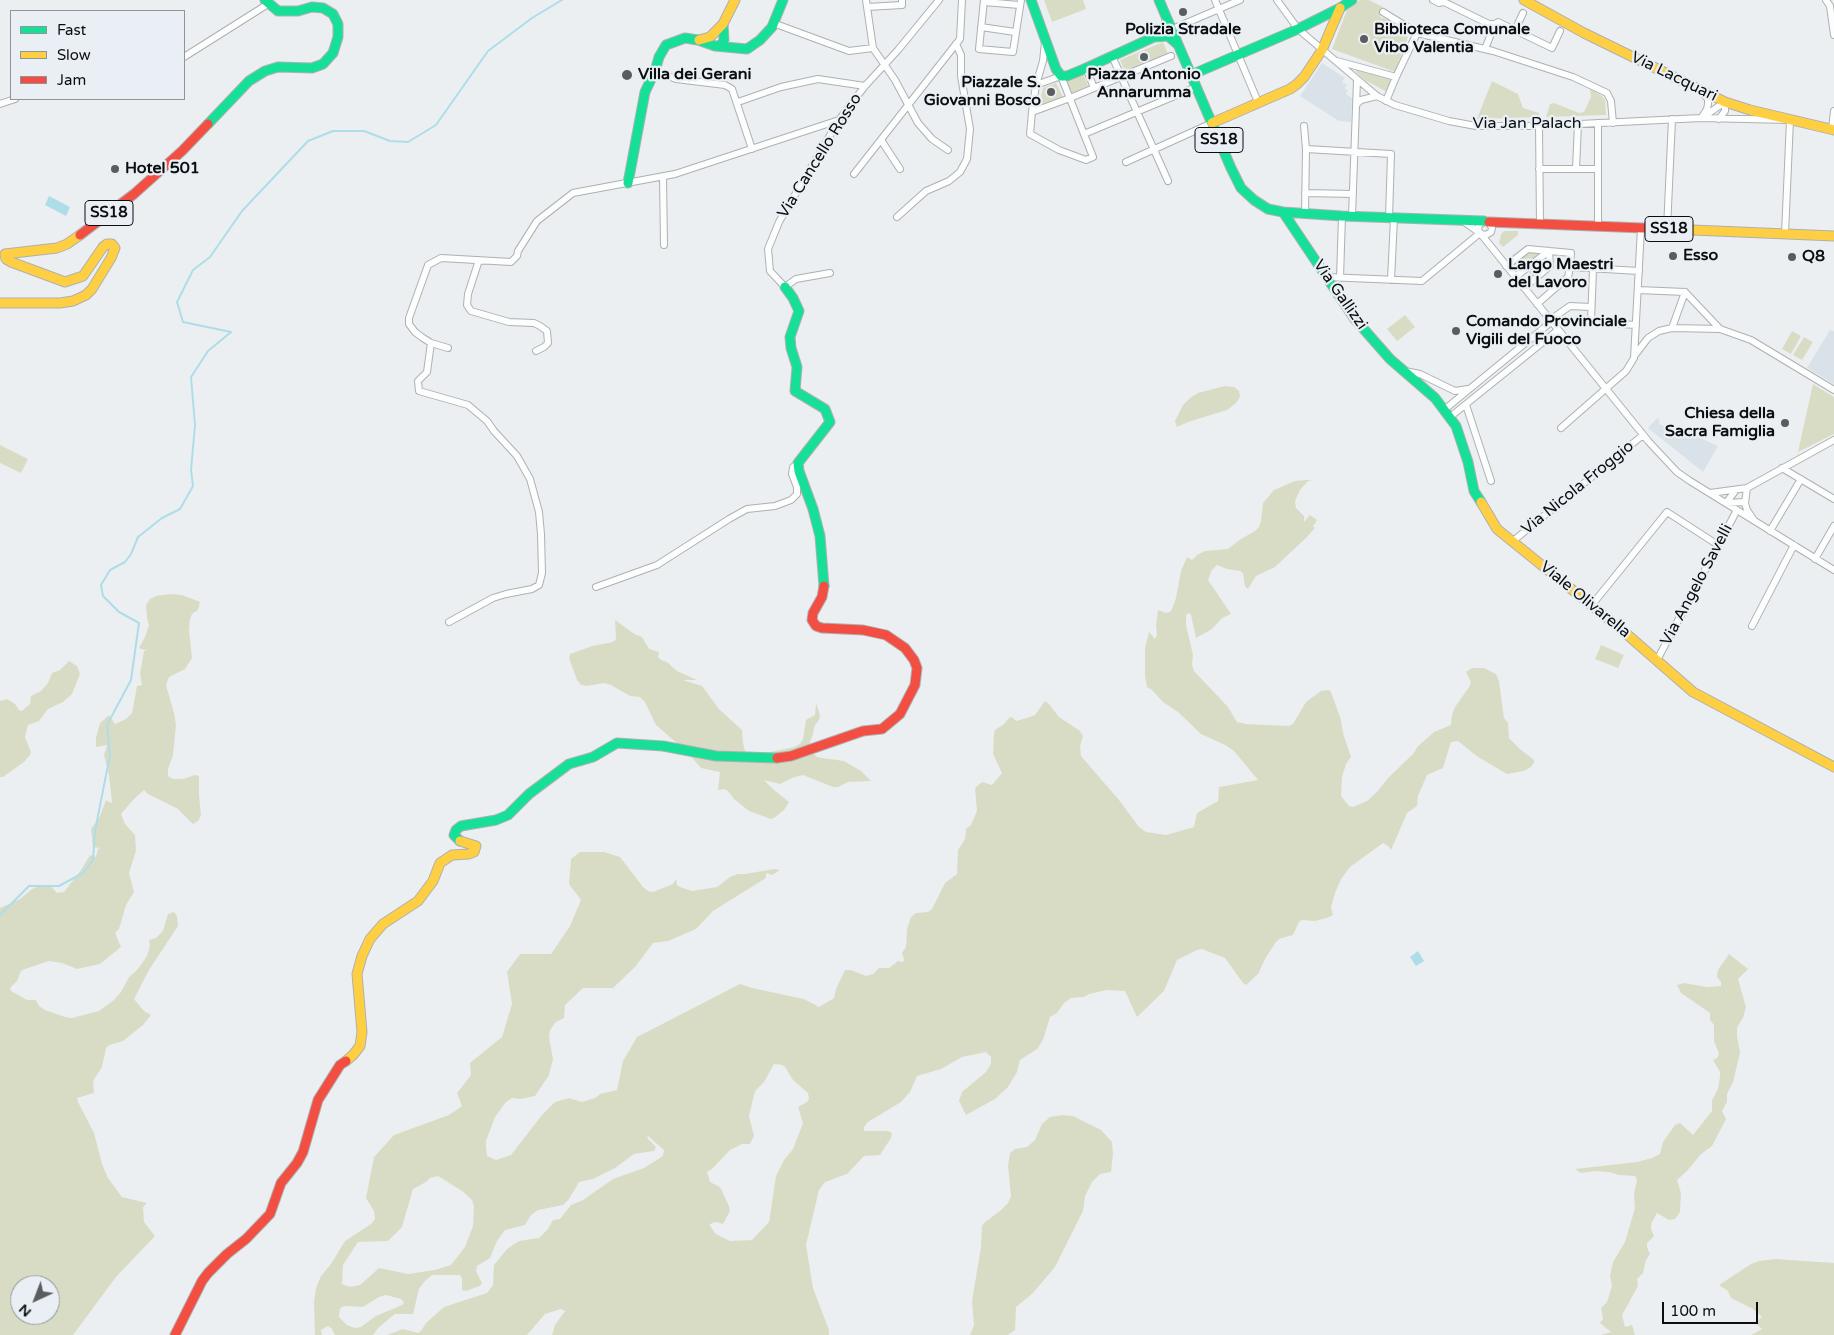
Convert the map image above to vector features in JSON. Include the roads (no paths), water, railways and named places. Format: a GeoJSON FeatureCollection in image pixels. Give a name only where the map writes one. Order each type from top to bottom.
{"type":"FeatureCollection","features":[{"type":"Feature","properties":{"kind":"street"},"geometry":{"type":"LineString","coordinates":[[716,39],[735,0]]}},
{"type":"Feature","properties":{"kind":"street"},"geometry":{"type":"LineString","coordinates":[[628,183],[645,92],[666,45],[685,38],[698,40],[716,39],[734,49],[747,48],[760,40],[773,23],[783,0]]}},
{"type":"Feature","properties":{"kind":"street","name":"Via Cancello Rosso"},"geometry":{"type":"LineString","coordinates":[[785,287],[770,271],[768,249],[779,222],[839,120],[865,86],[939,0]]}},
{"type":"Feature","properties":{"kind":"street"},"geometry":{"type":"LineString","coordinates":[[854,174],[960,39],[962,0]]}},
{"type":"Feature","properties":{"kind":"street"},"geometry":{"type":"LineString","coordinates":[[1031,0],[1056,69],[1061,76],[1093,157],[1086,160],[1058,150],[1030,134],[1036,85],[1043,61],[1045,41]]}},
{"type":"Feature","properties":{"kind":"street","name":"SS18"},"geometry":{"type":"LineString","coordinates":[[1159,0],[1241,188],[1268,209],[1305,214],[1463,221],[1489,227],[1503,222],[1834,236]]}},
{"type":"Feature","properties":{"kind":"street"},"geometry":{"type":"LineString","coordinates":[[1215,0],[1258,102]]}},
{"type":"Feature","properties":{"kind":"street"},"geometry":{"type":"LineString","coordinates":[[1036,85],[1061,76],[1067,76],[1240,0]]}},
{"type":"Feature","properties":{"kind":"street","name":"Via Jan Palach"},"geometry":{"type":"LineString","coordinates":[[1277,0],[1298,29],[1377,96],[1386,101],[1458,123],[1476,126],[1539,126],[1702,118],[1790,120]]}},
{"type":"Feature","properties":{"kind":"street"},"geometry":{"type":"LineString","coordinates":[[1191,75],[1298,29],[1339,4],[1352,0]]}},
{"type":"Feature","properties":{"kind":"street"},"geometry":{"type":"LineString","coordinates":[[1433,0],[1439,3],[1444,2],[1489,24],[1498,22],[1552,48],[1560,31]]}},
{"type":"Feature","properties":{"kind":"street","name":"Via Lacquari"},"geometry":{"type":"LineString","coordinates":[[1524,0],[1584,33],[1725,102],[1833,130]]}},
{"type":"Feature","properties":{"kind":"street"},"geometry":{"type":"LineString","coordinates":[[984,1],[1020,3],[1013,52],[979,49],[984,1]]}},
{"type":"Feature","properties":{"kind":"street"},"geometry":{"type":"LineString","coordinates":[[185,56],[267,2]]}},
{"type":"Feature","properties":{"kind":"street","name":"SS18"},"geometry":{"type":"LineString","coordinates":[[0,303],[74,301],[86,295],[112,258],[115,248],[112,244],[107,244],[103,247],[88,272],[83,276],[65,282],[11,262],[5,258],[5,254],[57,248],[67,244],[134,194],[182,151],[249,81],[265,71],[278,67],[312,68],[323,64],[333,53],[338,37],[338,24],[333,14],[323,8],[312,6],[298,11],[278,11],[267,2]]}},
{"type":"Feature","properties":{"kind":"street"},"geometry":{"type":"LineString","coordinates":[[1829,2],[1834,35]]}},
{"type":"Feature","properties":{"kind":"street"},"geometry":{"type":"LineString","coordinates":[[902,3],[867,3],[873,48],[895,80],[918,123],[932,139],[948,150]]}},
{"type":"Feature","properties":{"kind":"street"},"geometry":{"type":"LineString","coordinates":[[1126,162],[1290,89],[1297,84],[1322,50],[1339,4]]}},
{"type":"Feature","properties":{"kind":"street"},"geometry":{"type":"LineString","coordinates":[[1383,12],[1417,32],[1485,49],[1572,77],[1607,93],[1611,101],[1613,123]]}},
{"type":"Feature","properties":{"kind":"street"},"geometry":{"type":"LineString","coordinates":[[1515,30],[1523,13]]}},
{"type":"Feature","properties":{"kind":"street"},"geometry":{"type":"LineString","coordinates":[[1154,37],[1165,26],[1165,14]]}},
{"type":"Feature","properties":{"kind":"street"},"geometry":{"type":"LineString","coordinates":[[773,23],[848,51],[873,48]]}},
{"type":"Feature","properties":{"kind":"street"},"geometry":{"type":"LineString","coordinates":[[1485,49],[1495,24]]}},
{"type":"Feature","properties":{"kind":"street"},"geometry":{"type":"LineString","coordinates":[[982,27],[1016,32]]}},
{"type":"Feature","properties":{"kind":"street"},"geometry":{"type":"LineString","coordinates":[[1386,101],[1417,32]]}},
{"type":"Feature","properties":{"kind":"street"},"geometry":{"type":"LineString","coordinates":[[1154,37],[1168,36],[1179,46]]}},
{"type":"Feature","properties":{"kind":"street"},"geometry":{"type":"LineString","coordinates":[[897,218],[926,191],[949,181],[960,172],[967,159],[970,130],[960,76],[961,55],[956,44]]}},
{"type":"Feature","properties":{"kind":"street"},"geometry":{"type":"LineString","coordinates":[[1112,56],[1168,181]]}},
{"type":"Feature","properties":{"kind":"street"},"geometry":{"type":"LineString","coordinates":[[1032,112],[1171,56]]}},
{"type":"Feature","properties":{"kind":"street"},"geometry":{"type":"LineString","coordinates":[[1334,60],[1396,77]]}},
{"type":"Feature","properties":{"kind":"street"},"geometry":{"type":"LineString","coordinates":[[1085,68],[1094,88]]}},
{"type":"Feature","properties":{"kind":"street"},"geometry":{"type":"LineString","coordinates":[[655,71],[676,79],[725,85],[732,89],[738,102],[752,149]]}},
{"type":"Feature","properties":{"kind":"street"},"geometry":{"type":"LineString","coordinates":[[738,102],[781,87],[818,79],[865,86]]}},
{"type":"Feature","properties":{"kind":"street"},"geometry":{"type":"LineString","coordinates":[[1352,216],[1358,101],[1357,80]]}},
{"type":"Feature","properties":{"kind":"street"},"geometry":{"type":"LineString","coordinates":[[1084,134],[1196,87]]}},
{"type":"Feature","properties":{"kind":"street"},"geometry":{"type":"LineString","coordinates":[[1358,101],[1367,89]]}},
{"type":"Feature","properties":{"kind":"street"},"geometry":{"type":"LineString","coordinates":[[1700,91],[1708,99],[1707,109],[1702,118]]}},
{"type":"Feature","properties":{"kind":"street"},"geometry":{"type":"LineString","coordinates":[[1358,101],[1377,96]]}},
{"type":"Feature","properties":{"kind":"street"},"geometry":{"type":"LineString","coordinates":[[0,104],[12,100]]}},
{"type":"Feature","properties":{"kind":"street"},"geometry":{"type":"LineString","coordinates":[[1702,118],[1725,102]]}},
{"type":"Feature","properties":{"kind":"street"},"geometry":{"type":"LineString","coordinates":[[1719,119],[1725,111],[1725,102]]}},
{"type":"Feature","properties":{"kind":"street"},"geometry":{"type":"LineString","coordinates":[[1833,130],[1834,111]]}},
{"type":"Feature","properties":{"kind":"street"},"geometry":{"type":"LineString","coordinates":[[448,348],[431,343],[415,332],[409,324],[409,318],[428,265],[441,258],[511,262],[517,256],[518,251],[537,221],[573,193],[675,174],[839,120]]}},
{"type":"Feature","properties":{"kind":"street"},"geometry":{"type":"LineString","coordinates":[[1667,229],[1672,120]]}},
{"type":"Feature","properties":{"kind":"street"},"geometry":{"type":"LineString","coordinates":[[1785,234],[1790,120]]}},
{"type":"Feature","properties":{"kind":"street"},"geometry":{"type":"LineString","coordinates":[[1598,123],[1598,226]]}},
{"type":"Feature","properties":{"kind":"street"},"geometry":{"type":"LineString","coordinates":[[1576,169],[1578,124]]}},
{"type":"Feature","properties":{"kind":"street"},"geometry":{"type":"LineString","coordinates":[[1304,126],[1306,149],[1305,214]]}},
{"type":"Feature","properties":{"kind":"street"},"geometry":{"type":"LineString","coordinates":[[1539,126],[1540,224]]}},
{"type":"Feature","properties":{"kind":"street"},"geometry":{"type":"LineString","coordinates":[[881,140],[900,169]]}},
{"type":"Feature","properties":{"kind":"street"},"geometry":{"type":"LineString","coordinates":[[1306,149],[1391,154],[1391,280]]}},
{"type":"Feature","properties":{"kind":"street"},"geometry":{"type":"LineString","coordinates":[[1539,169],[1598,169]]}},
{"type":"Feature","properties":{"kind":"street"},"geometry":{"type":"LineString","coordinates":[[663,176],[664,246]]}},
{"type":"Feature","properties":{"kind":"street"},"geometry":{"type":"LineString","coordinates":[[1305,192],[1352,194]]}},
{"type":"Feature","properties":{"kind":"street","name":"Via Gallizzi"},"geometry":{"type":"LineString","coordinates":[[1283,212],[1354,318],[1390,359],[1404,371]]}},
{"type":"Feature","properties":{"kind":"street"},"geometry":{"type":"LineString","coordinates":[[1340,278],[1342,216]]}},
{"type":"Feature","properties":{"kind":"street"},"geometry":{"type":"LineString","coordinates":[[1463,221],[1480,234],[1643,435],[1677,472],[1834,570]]}},
{"type":"Feature","properties":{"kind":"street"},"geometry":{"type":"LineString","coordinates":[[1480,234],[1479,225],[1489,227]]}},
{"type":"Feature","properties":{"kind":"street"},"geometry":{"type":"LineString","coordinates":[[1480,234],[1486,236],[1489,227]]}},
{"type":"Feature","properties":{"kind":"street"},"geometry":{"type":"LineString","coordinates":[[1489,227],[1492,249]]}},
{"type":"Feature","properties":{"kind":"street"},"geometry":{"type":"LineString","coordinates":[[1634,356],[1641,228]]}},
{"type":"Feature","properties":{"kind":"street"},"geometry":{"type":"LineString","coordinates":[[1326,278],[1422,281],[1480,234]]}},
{"type":"Feature","properties":{"kind":"street"},"geometry":{"type":"LineString","coordinates":[[1506,266],[1528,249],[1571,253],[1568,277],[1537,304]]}},
{"type":"Feature","properties":{"kind":"street"},"geometry":{"type":"LineString","coordinates":[[1515,277],[1549,251]]}},
{"type":"Feature","properties":{"kind":"street"},"geometry":{"type":"LineString","coordinates":[[1524,288],[1550,266],[1549,251]]}},
{"type":"Feature","properties":{"kind":"street"},"geometry":{"type":"LineString","coordinates":[[478,260],[468,294],[467,305],[471,311],[508,322],[534,323],[540,326],[547,332],[548,343],[536,351]]}},
{"type":"Feature","properties":{"kind":"street"},"geometry":{"type":"LineString","coordinates":[[1570,267],[1639,271]]}},
{"type":"Feature","properties":{"kind":"street"},"geometry":{"type":"LineString","coordinates":[[1593,269],[1591,322],[1636,325]]}},
{"type":"Feature","properties":{"kind":"street"},"geometry":{"type":"LineString","coordinates":[[596,587],[657,566],[747,509],[775,506],[791,500],[797,494],[797,487],[792,474],[793,467],[830,422],[825,409],[795,391],[797,367],[791,348],[790,337],[799,311],[785,287],[796,279],[830,272]]}},
{"type":"Feature","properties":{"kind":"street"},"geometry":{"type":"LineString","coordinates":[[1638,290],[1685,292],[1720,329]]}},
{"type":"Feature","properties":{"kind":"street"},"geometry":{"type":"LineString","coordinates":[[1672,328],[1685,292]]}},
{"type":"Feature","properties":{"kind":"street"},"geometry":{"type":"LineString","coordinates":[[1447,414],[1470,389],[1570,306],[1591,307]]}},
{"type":"Feature","properties":{"kind":"street"},"geometry":{"type":"LineString","coordinates":[[1561,428],[1626,371],[1634,356],[1648,338],[1672,328],[1720,329],[1751,340],[1834,390]]}},
{"type":"Feature","properties":{"kind":"street"},"geometry":{"type":"LineString","coordinates":[[1447,414],[1466,405],[1558,330]]}},
{"type":"Feature","properties":{"kind":"street"},"geometry":{"type":"LineString","coordinates":[[431,343],[427,372],[418,381],[419,391],[468,404],[487,421],[517,456],[530,478],[539,512],[541,534],[542,573],[539,585],[532,589],[493,598],[449,622]]}},
{"type":"Feature","properties":{"kind":"street"},"geometry":{"type":"LineString","coordinates":[[1404,371],[1420,374],[1455,391],[1470,389]]}},
{"type":"Feature","properties":{"kind":"street","name":"Viale Olivarella"},"geometry":{"type":"LineString","coordinates":[[1404,371],[1435,398],[1456,426],[1468,462],[1474,491],[1497,529],[1657,660],[1693,692],[1834,767]]}},
{"type":"Feature","properties":{"kind":"street"},"geometry":{"type":"LineString","coordinates":[[1466,405],[1491,481]]}},
{"type":"Feature","properties":{"kind":"street","name":"Via Nicola Froggio"},"geometry":{"type":"LineString","coordinates":[[1513,541],[1643,435]]}},
{"type":"Feature","properties":{"kind":"street"},"geometry":{"type":"LineString","coordinates":[[1710,493],[1747,488],[1834,440]]}},
{"type":"Feature","properties":{"kind":"street"},"geometry":{"type":"LineString","coordinates":[[174,1335],[208,1273],[246,1239],[270,1214],[280,1182],[297,1163],[303,1152],[318,1100],[340,1065],[360,1046],[362,1032],[358,974],[362,956],[370,939],[378,929],[423,896],[433,881],[440,863],[452,855],[474,852],[476,846],[458,840],[454,835],[456,830],[461,826],[496,820],[508,815],[529,794],[569,764],[593,757],[617,743],[663,746],[716,756],[770,759],[797,754],[863,731],[882,729],[900,714],[915,685],[917,677],[917,668],[914,660],[904,648],[886,635],[863,630],[822,628],[816,626],[812,620],[823,590],[820,536],[813,509],[798,471],[798,463]]}},
{"type":"Feature","properties":{"kind":"street"},"geometry":{"type":"LineString","coordinates":[[1782,468],[1834,499]]}},
{"type":"Feature","properties":{"kind":"street"},"geometry":{"type":"LineString","coordinates":[[1770,531],[1801,479]]}},
{"type":"Feature","properties":{"kind":"street"},"geometry":{"type":"LineString","coordinates":[[1747,488],[1745,502],[1747,510],[1756,522]]}},
{"type":"Feature","properties":{"kind":"street"},"geometry":{"type":"LineString","coordinates":[[1726,503],[1736,490]]}},
{"type":"Feature","properties":{"kind":"street"},"geometry":{"type":"LineString","coordinates":[[1726,503],[1745,502]]}},
{"type":"Feature","properties":{"kind":"street","name":"Via Angelo Savelli"},"geometry":{"type":"LineString","coordinates":[[1657,660],[1737,510]]}},
{"type":"Feature","properties":{"kind":"street"},"geometry":{"type":"LineString","coordinates":[[1591,606],[1667,512],[1718,545]]}},
{"type":"Feature","properties":{"kind":"street"},"geometry":{"type":"LineString","coordinates":[[1815,559],[1834,526]]}},
{"type":"Feature","properties":{"kind":"street"},"geometry":{"type":"LineString","coordinates":[[1752,626],[1794,545]]}},
{"type":"Feature","properties":{"kind":"water"},"geometry":{"type":"Polygon","coordinates":[[[49,196],[70,207],[66,216],[45,205],[49,196]]]}},
{"type":"Feature","properties":{"kind":"water"},"geometry":{"type":"Polygon","coordinates":[[[1418,951],[1424,961],[1416,966],[1410,957],[1418,951]]]}},
{"type":"Feature","properties":{"kind":"waterway"},"geometry":{"type":"LineString","coordinates":[[0,915],[29,886],[59,886],[83,873],[93,860],[95,831],[110,755],[107,725],[131,680],[139,623],[119,612],[103,596],[101,585],[110,570],[125,562],[131,554],[138,537],[162,518],[180,509],[193,486],[191,470],[195,425],[191,377],[208,351],[231,332],[183,322],[177,302],[193,270],[210,257],[242,211],[308,141],[333,131],[364,131],[390,141],[408,142],[436,125],[488,51],[532,18],[562,0]]}},
{"type":"Feature","properties":{"kind":"place","name":"Polizia Stradale"},"geometry":{"type":"Point","coordinates":[1183,12]}},
{"type":"Feature","properties":{"kind":"place","name":"Biblioteca Comunale Vibo Valentia"},"geometry":{"type":"Point","coordinates":[1364,39]}},
{"type":"Feature","properties":{"kind":"place","name":"Piazza Antonio Annarumma"},"geometry":{"type":"Point","coordinates":[1144,57]}},
{"type":"Feature","properties":{"kind":"place","name":"Villa dei Gerani"},"geometry":{"type":"Point","coordinates":[627,75]}},
{"type":"Feature","properties":{"kind":"place","name":"Piazzale S. Giovanni Bosco"},"geometry":{"type":"Point","coordinates":[1051,92]}},
{"type":"Feature","properties":{"kind":"place","name":"Hotel 501"},"geometry":{"type":"Point","coordinates":[115,169]}},
{"type":"Feature","properties":{"kind":"place","name":"Esso"},"geometry":{"type":"Point","coordinates":[1673,256]}},
{"type":"Feature","properties":{"kind":"place","name":"Q8"},"geometry":{"type":"Point","coordinates":[1792,257]}},
{"type":"Feature","properties":{"kind":"place","name":"Largo Maestri del Lavoro"},"geometry":{"type":"Point","coordinates":[1498,274]}},
{"type":"Feature","properties":{"kind":"place","name":"Comando Provinciale Vigili del Fuoco"},"geometry":{"type":"Point","coordinates":[1456,331]}},
{"type":"Feature","properties":{"kind":"place","name":"Chiesa della Sacra Famiglia"},"geometry":{"type":"Point","coordinates":[1785,423]}}]}
